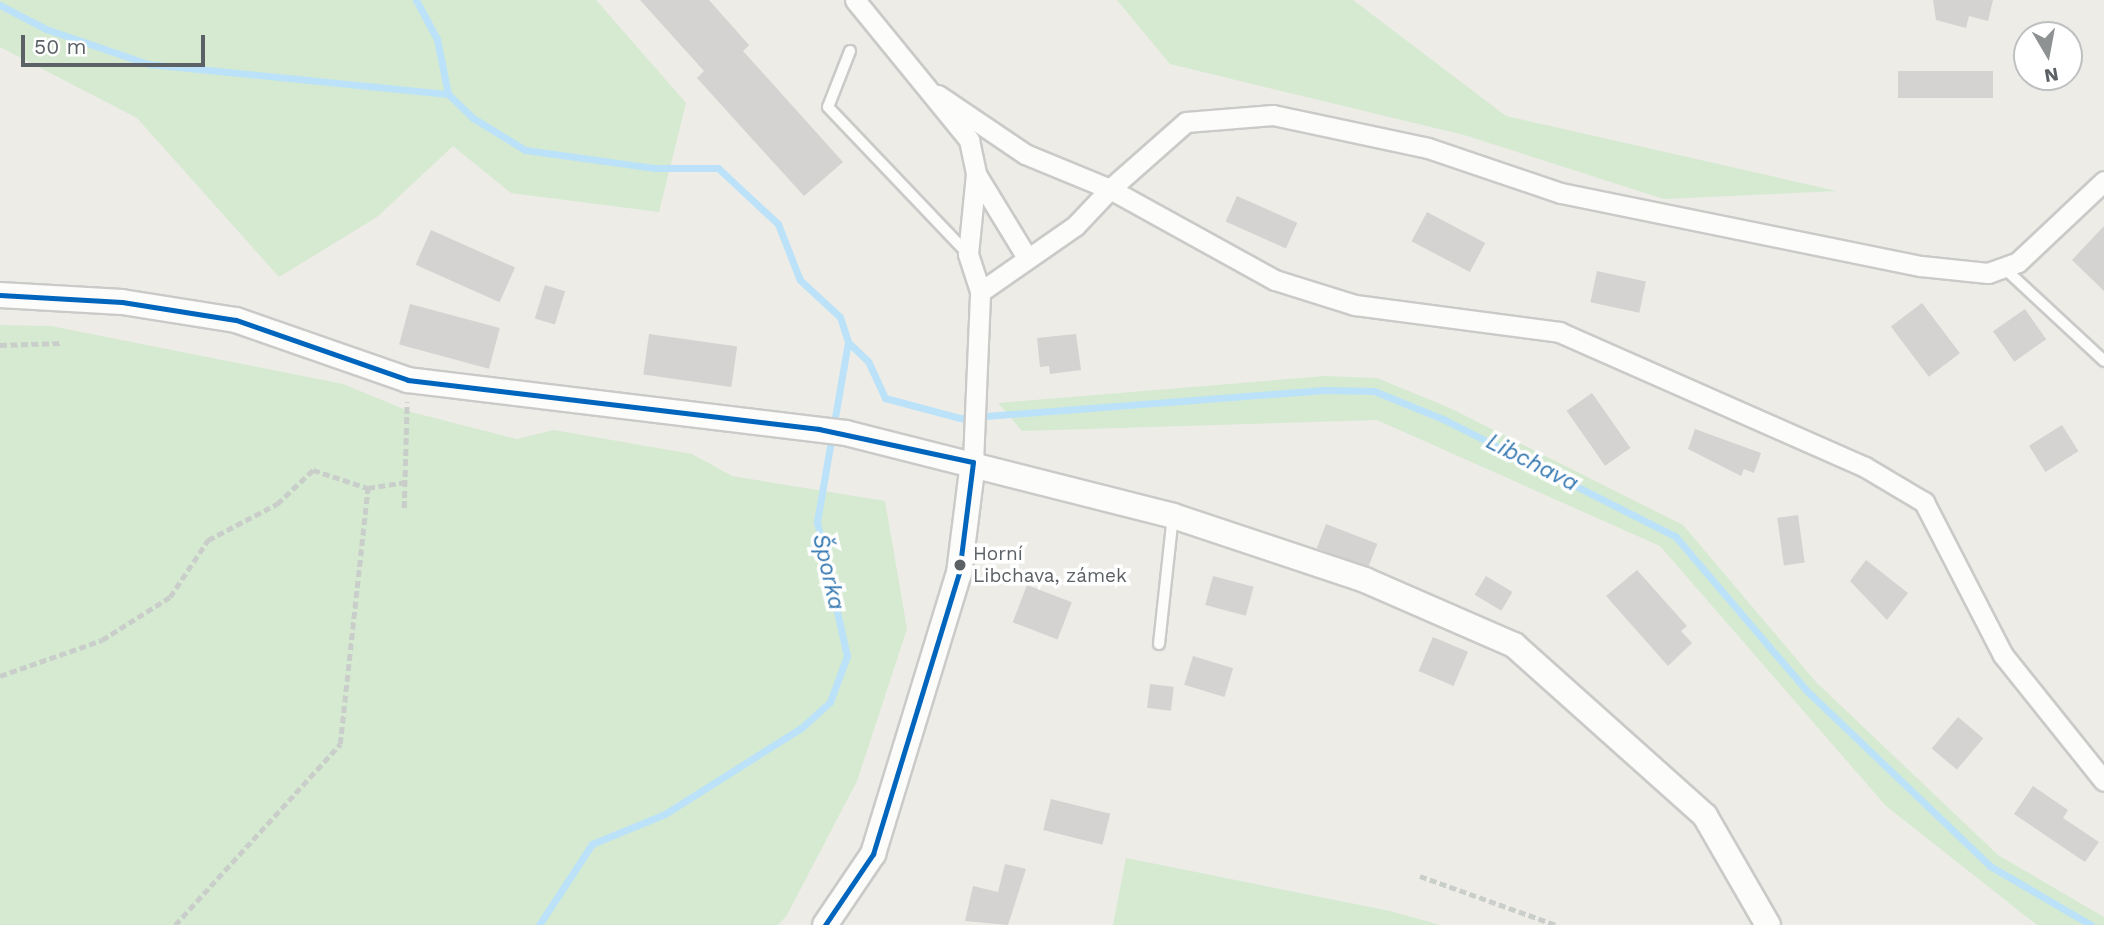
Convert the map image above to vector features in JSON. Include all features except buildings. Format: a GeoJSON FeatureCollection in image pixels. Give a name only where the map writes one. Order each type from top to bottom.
{"type":"FeatureCollection","features":[{"type":"Feature","properties":{"kind":"street"},"geometry":{"type":"LineString","coordinates":[[855,0],[938,95],[968,140],[976,174],[1026,256]]}},
{"type":"Feature","properties":{"kind":"street"},"geometry":{"type":"LineString","coordinates":[[938,95],[1025,155],[1110,189],[1275,280],[1355,305],[1559,332],[1865,467],[1924,502],[2003,655],[2104,781]]}},
{"type":"Feature","properties":{"kind":"street"},"geometry":{"type":"LineString","coordinates":[[980,292],[1026,256],[1075,226],[1110,189],[1186,122],[1273,115],[1427,148],[1561,193],[1921,266],[1988,273],[2018,261],[2104,181]]}},
{"type":"Feature","properties":{"kind":"street"},"geometry":{"type":"LineString","coordinates":[[825,925],[873,854],[959,573],[973,462],[980,292],[968,254],[976,174]]}},
{"type":"Feature","properties":{"kind":"street"},"geometry":{"type":"LineString","coordinates":[[0,295],[122,302],[236,320],[408,380],[846,433],[973,462],[1173,516],[1365,580],[1514,645],[1705,816],[1768,925]]}},
{"type":"Feature","properties":{"kind":"lane"},"geometry":{"type":"LineString","coordinates":[[850,51],[828,107],[968,254]]}},
{"type":"Feature","properties":{"kind":"lane"},"geometry":{"type":"LineString","coordinates":[[2003,267],[2104,361]]}},
{"type":"Feature","properties":{"kind":"lane"},"geometry":{"type":"LineString","coordinates":[[1159,644],[1173,516]]}},
{"type":"Feature","properties":{"kind":"path"},"geometry":{"type":"LineString","coordinates":[[0,345],[62,343]]}},
{"type":"Feature","properties":{"kind":"path"},"geometry":{"type":"LineString","coordinates":[[404,508],[408,380]]}},
{"type":"Feature","properties":{"kind":"path"},"geometry":{"type":"LineString","coordinates":[[0,676],[102,640],[170,597],[208,540],[277,504],[313,470],[368,488],[404,481]]}},
{"type":"Feature","properties":{"kind":"path"},"geometry":{"type":"LineString","coordinates":[[175,925],[340,744],[368,488]]}},
{"type":"Feature","properties":{"kind":"path"},"geometry":{"type":"LineString","coordinates":[[1420,876],[1556,925]]}},
{"type":"Feature","properties":{"kind":"green space"},"geometry":{"type":"Polygon","coordinates":[[[0,0],[596,0],[686,103],[659,212],[511,193],[453,146],[377,217],[279,277],[137,118],[0,47],[0,0]]]}},
{"type":"Feature","properties":{"kind":"green space"},"geometry":{"type":"Polygon","coordinates":[[[1117,0],[1353,0],[1506,116],[1837,191],[1664,199],[1464,135],[1170,64],[1117,0]]]}},
{"type":"Feature","properties":{"kind":"green space"},"geometry":{"type":"Polygon","coordinates":[[[0,325],[51,326],[343,384],[411,412],[517,439],[554,430],[692,454],[732,476],[885,501],[907,629],[857,781],[787,915],[778,925],[0,925],[0,325]]]}},
{"type":"Feature","properties":{"kind":"green space"},"geometry":{"type":"Polygon","coordinates":[[[1325,376],[1377,378],[1450,408],[1683,525],[1816,682],[1998,855],[2104,917],[2104,925],[2037,925],[1886,806],[1660,546],[1377,420],[1022,431],[998,403],[1325,376]]]}},
{"type":"Feature","properties":{"kind":"green space"},"geometry":{"type":"Polygon","coordinates":[[[1126,858],[1390,911],[1440,925],[1113,925],[1126,858]]]}},
{"type":"Feature","properties":{"kind":"waterway","name":"Šporka"},"geometry":{"type":"LineString","coordinates":[[416,0],[437,39],[448,94],[473,118],[525,150],[654,168],[718,168],[778,224],[800,280],[840,317],[848,342],[817,522],[847,656],[830,702],[801,728],[665,814],[592,844],[539,925]]}},
{"type":"Feature","properties":{"kind":"waterway"},"geometry":{"type":"LineString","coordinates":[[0,5],[46,29],[148,64],[448,94]]}},
{"type":"Feature","properties":{"kind":"waterway","name":"Libchava"},"geometry":{"type":"LineString","coordinates":[[848,342],[868,361],[885,398],[960,418],[1325,390],[1374,391],[1445,420],[1675,536],[1806,690],[1990,866],[2091,925]]}},
{"type":"Feature","properties":{"kind":"transit line"},"geometry":{"type":"LineString","coordinates":[[0,295],[122,302],[236,320],[408,380],[819,429],[973,462]]}},
{"type":"Feature","properties":{"kind":"transit line"},"geometry":{"type":"LineString","coordinates":[[825,925],[873,854],[959,573],[973,462]]}},
{"type":"Feature","properties":{"kind":"place","name":"Horní Libchava, zámek"},"geometry":{"type":"Point","coordinates":[960,565]}}]}
